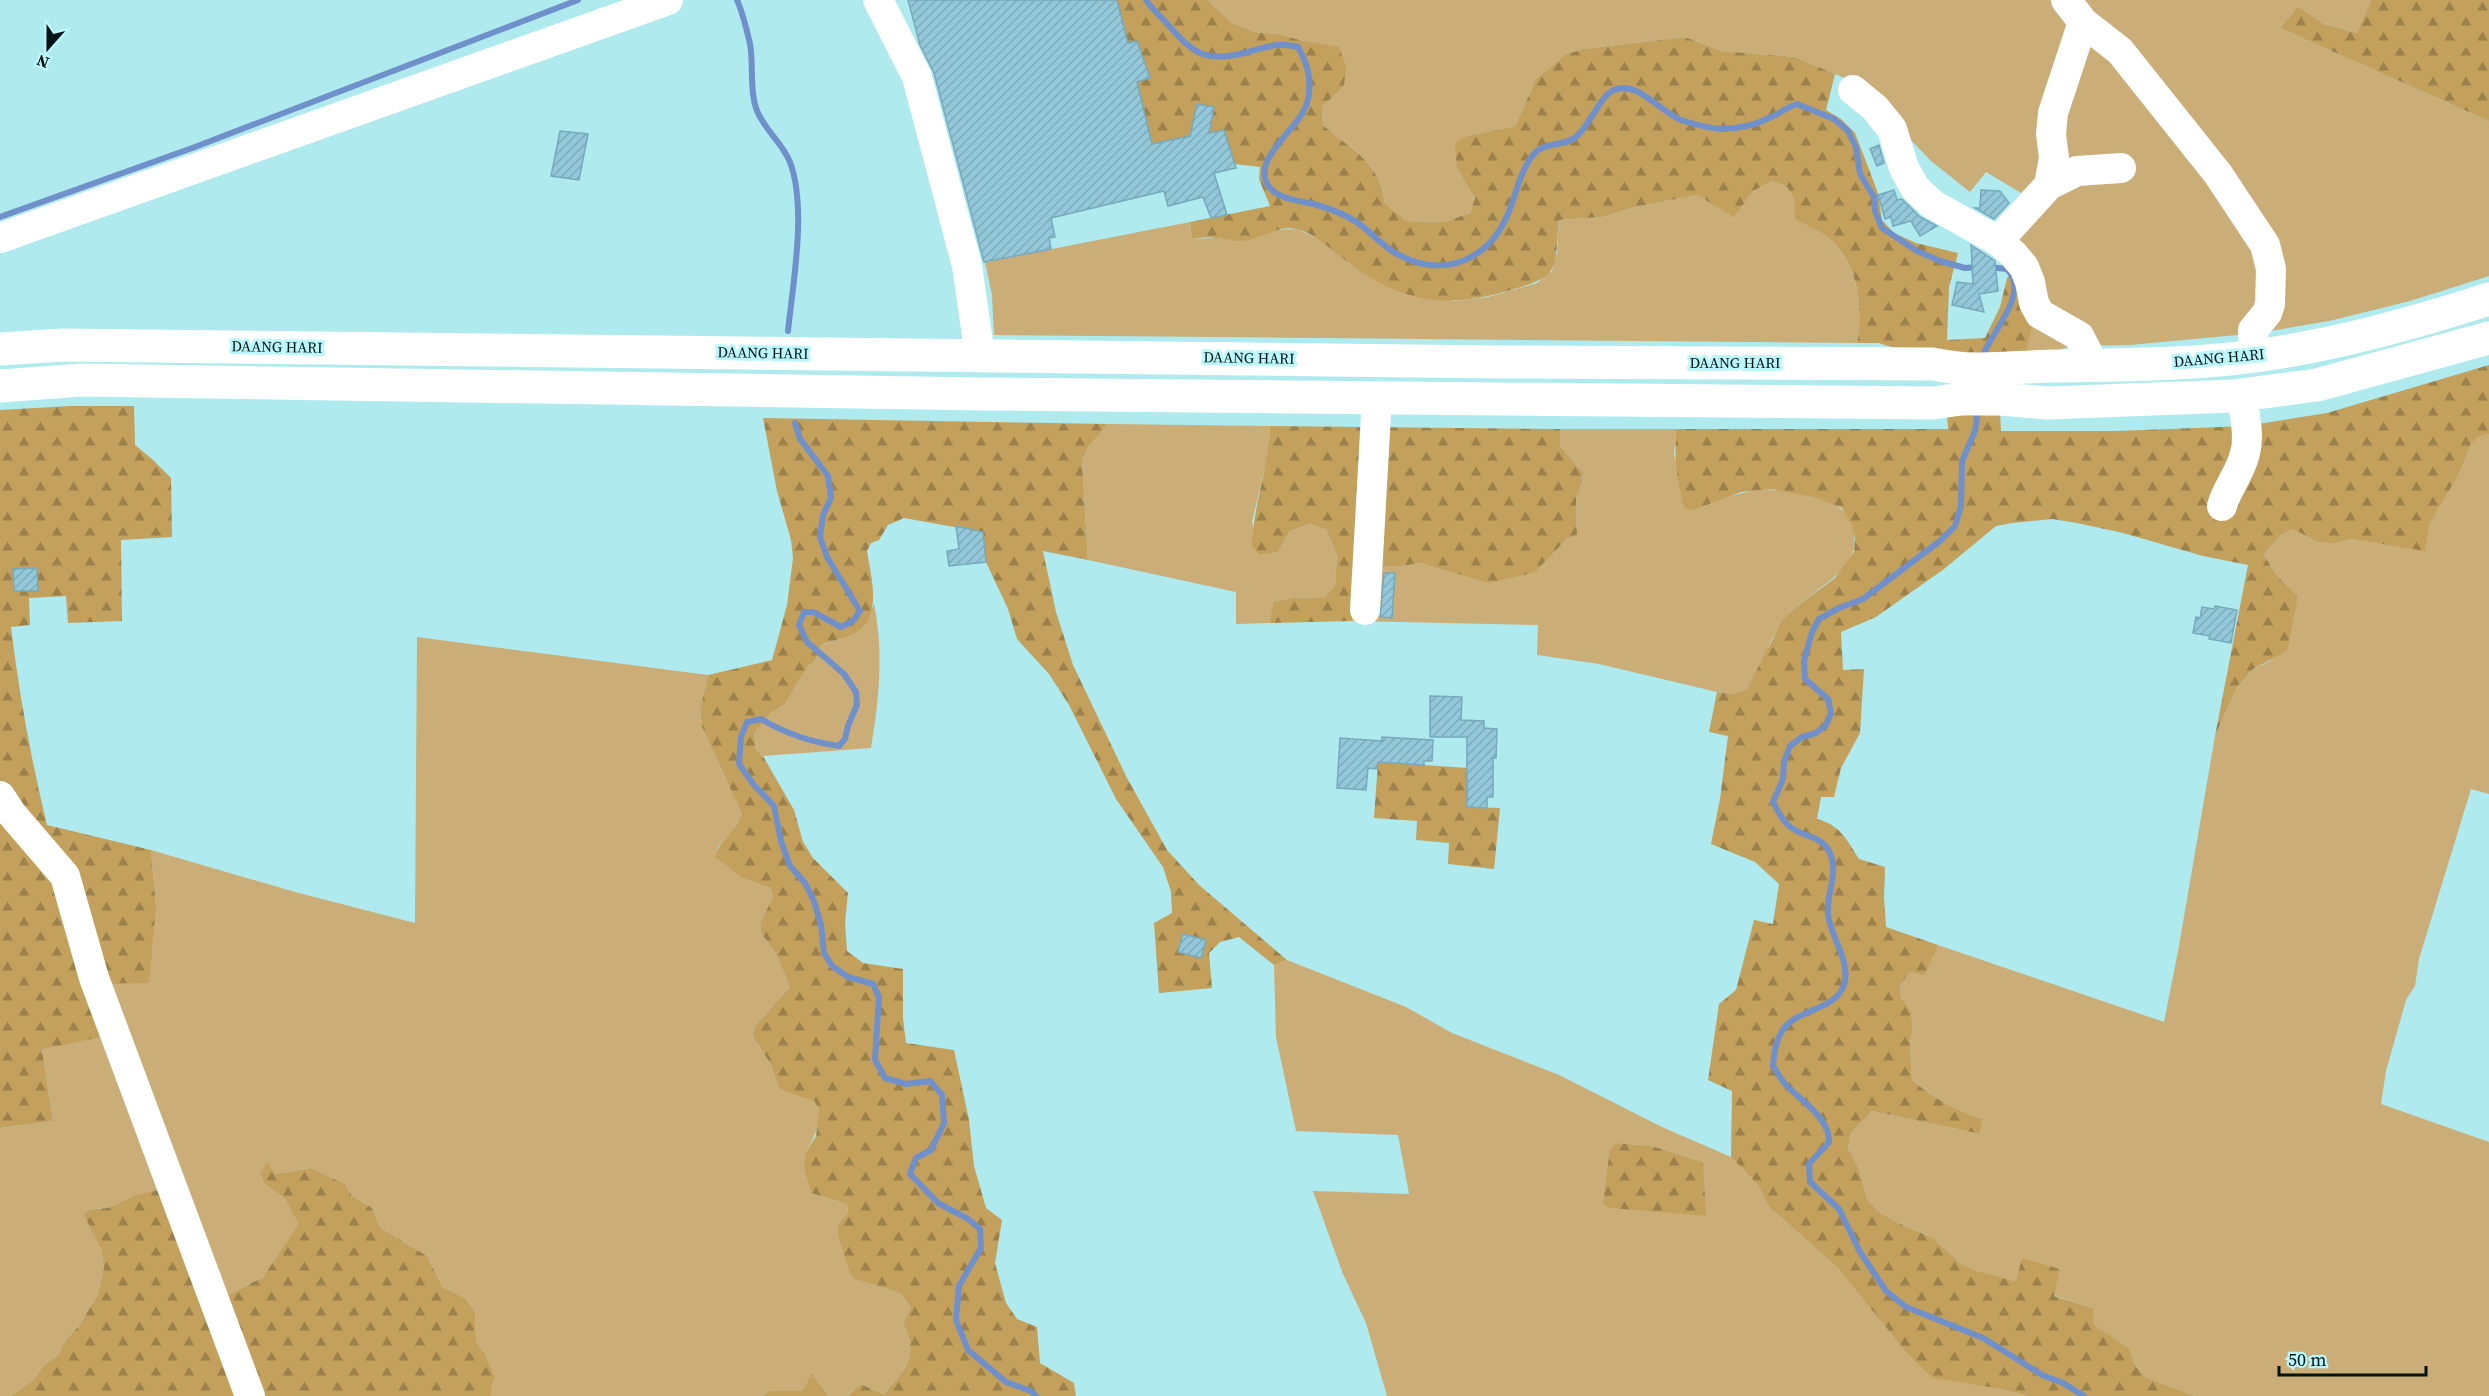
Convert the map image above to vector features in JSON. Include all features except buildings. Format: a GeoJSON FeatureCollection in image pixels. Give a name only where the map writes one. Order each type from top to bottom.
{"type":"FeatureCollection","features":[{"type":"Feature","properties":{"kind":"main road","name":"DAANG HARI"},"geometry":{"type":"LineString","coordinates":[[0,386],[94,380],[947,393],[1921,402],[1960,385],[2000,385],[2094,365],[2219,360],[2309,348],[2441,315],[2489,299]]}},
{"type":"Feature","properties":{"kind":"main road","name":"DAANG HARI"},"geometry":{"type":"LineString","coordinates":[[2000,385],[2048,403],[2152,401],[2242,395],[2318,385],[2489,338]]}},
{"type":"Feature","properties":{"kind":"main road","name":"DAANG HARI"},"geometry":{"type":"LineString","coordinates":[[0,349],[63,345],[1345,360],[1933,364],[1960,385]]}},
{"type":"Feature","properties":{"kind":"main road"},"geometry":{"type":"LineString","coordinates":[[1345,360],[1361,397]]}},
{"type":"Feature","properties":{"kind":"street"},"geometry":{"type":"LineString","coordinates":[[0,238],[668,0]]}},
{"type":"Feature","properties":{"kind":"street"},"geometry":{"type":"LineString","coordinates":[[878,0],[916,77],[967,266],[980,356]]}},
{"type":"Feature","properties":{"kind":"street"},"geometry":{"type":"LineString","coordinates":[[2049,185],[2054,158],[2051,134],[2053,113],[2074,11],[2127,58],[2218,174],[2265,245],[2271,269],[2272,291],[2267,313],[2253,330],[2254,356]]}},
{"type":"Feature","properties":{"kind":"street"},"geometry":{"type":"LineString","coordinates":[[1853,90],[1875,108],[1892,129],[1904,168],[1915,188],[1932,204],[1998,241],[2024,267],[2034,303],[2040,314],[2079,336],[2094,365]]}},
{"type":"Feature","properties":{"kind":"street"},"geometry":{"type":"LineString","coordinates":[[1998,241],[2049,185],[2077,171],[2121,168]]}},
{"type":"Feature","properties":{"kind":"street"},"geometry":{"type":"LineString","coordinates":[[2222,506],[2226,492],[2246,453],[2246,426],[2242,395]]}},
{"type":"Feature","properties":{"kind":"street"},"geometry":{"type":"LineString","coordinates":[[1361,397],[1365,610]]}},
{"type":"Feature","properties":{"kind":"street"},"geometry":{"type":"LineString","coordinates":[[0,796],[17,821],[65,876],[94,978],[250,1396]]}},
{"type":"Feature","properties":{"kind":"shaded area"},"geometry":{"type":"Polygon","coordinates":[[[1207,0],[2371,0],[2357,33],[2324,24],[2298,6],[2280,28],[2489,121],[2489,276],[2410,301],[2329,321],[2258,333],[2130,345],[2073,346],[2024,359],[2015,243],[2040,204],[1986,172],[1970,192],[1931,161],[1856,83],[1795,57],[1722,51],[1685,37],[1583,49],[1566,54],[1536,79],[1515,126],[1463,137],[1457,169],[1475,198],[1470,213],[1444,222],[1407,221],[1385,204],[1378,178],[1363,158],[1323,125],[1322,107],[1344,86],[1303,41],[1279,34],[1254,32],[1231,22],[1207,0]]]}},
{"type":"Feature","properties":{"kind":"shaded area"},"geometry":{"type":"Polygon","coordinates":[[[1772,181],[1787,187],[1794,199],[1796,219],[1832,241],[1848,264],[1859,302],[1857,343],[994,335],[992,295],[985,262],[1190,222],[1192,239],[1216,238],[1243,241],[1272,230],[1297,229],[1323,241],[1350,264],[1454,301],[1488,297],[1537,283],[1552,271],[1557,252],[1559,220],[1603,217],[1635,207],[1697,195],[1734,216],[1753,191],[1772,181]]]}},
{"type":"Feature","properties":{"kind":"shaded area"},"geometry":{"type":"Polygon","coordinates":[[[1108,424],[1270,426],[1269,450],[1252,522],[1260,555],[1278,552],[1290,531],[1310,524],[1326,530],[1337,555],[1335,586],[1324,597],[1294,598],[1275,602],[1269,623],[1236,624],[1236,592],[1088,560],[1082,460],[1089,446],[1108,424]]]}},
{"type":"Feature","properties":{"kind":"shaded area"},"geometry":{"type":"Polygon","coordinates":[[[1560,429],[1676,429],[1674,455],[1693,510],[1739,494],[1784,490],[1829,503],[1847,515],[1853,528],[1855,541],[1849,561],[1834,577],[1802,602],[1785,621],[1771,641],[1747,689],[1732,694],[1717,692],[1599,664],[1537,655],[1538,625],[1352,621],[1357,565],[1396,567],[1421,563],[1451,571],[1534,572],[1567,539],[1577,535],[1576,497],[1582,484],[1583,473],[1560,446],[1560,429]]]}},
{"type":"Feature","properties":{"kind":"shaded area"},"geometry":{"type":"Polygon","coordinates":[[[2489,434],[2489,794],[2471,789],[2419,959],[2415,986],[2406,1000],[2386,1071],[2381,1104],[2489,1142],[2489,1396],[2195,1396],[2145,1377],[2135,1365],[2129,1348],[2093,1325],[2093,1308],[1961,1264],[1933,1238],[1894,1221],[1878,1211],[1867,1199],[1859,1169],[1848,1148],[1851,1133],[1872,1111],[1980,1134],[1983,1119],[1946,1103],[1912,1080],[1911,1011],[1901,998],[1900,983],[1911,972],[1925,974],[1938,945],[2164,1022],[2215,736],[2237,687],[2253,669],[2270,661],[2298,596],[2279,577],[2264,554],[2281,535],[2293,529],[2317,542],[2333,544],[2351,539],[2425,550],[2428,524],[2460,472],[2471,444],[2479,435],[2489,434]]]}},
{"type":"Feature","properties":{"kind":"shaded area"},"geometry":{"type":"Polygon","coordinates":[[[874,604],[880,658],[871,748],[763,756],[756,750],[754,733],[771,713],[785,704],[808,666],[815,661],[821,645],[854,633],[870,615],[874,604]]]}},
{"type":"Feature","properties":{"kind":"shaded area"},"geometry":{"type":"Polygon","coordinates":[[[417,637],[708,675],[700,710],[702,727],[742,814],[740,822],[717,848],[742,878],[770,888],[773,896],[760,924],[761,933],[776,954],[790,987],[755,1026],[752,1035],[770,1063],[779,1089],[808,1098],[817,1105],[818,1125],[806,1152],[811,1193],[847,1204],[848,1212],[838,1226],[856,1279],[900,1293],[911,1307],[903,1323],[910,1345],[908,1362],[884,1394],[860,1384],[848,1396],[829,1396],[811,1375],[803,1391],[769,1391],[762,1396],[491,1396],[484,1352],[476,1342],[475,1311],[463,1297],[443,1287],[427,1256],[381,1228],[372,1208],[352,1196],[345,1184],[311,1168],[275,1174],[264,1183],[285,1199],[300,1224],[263,1277],[205,1307],[133,1196],[108,1208],[91,1209],[85,1215],[101,1249],[104,1267],[98,1294],[58,1355],[44,1365],[32,1381],[11,1396],[0,1396],[0,1128],[53,1121],[42,1049],[86,984],[156,905],[151,850],[295,892],[415,923],[417,637]]]}},
{"type":"Feature","properties":{"kind":"shaded area"},"geometry":{"type":"Polygon","coordinates":[[[1287,960],[1406,1007],[1452,1033],[1559,1075],[1662,1127],[1731,1157],[1758,1185],[1768,1206],[1838,1268],[1870,1306],[1996,1388],[2028,1396],[1387,1396],[1366,1323],[1343,1274],[1313,1191],[1409,1194],[1398,1135],[1296,1131],[1276,1037],[1274,965],[1287,960]],[[1617,1143],[1703,1162],[1652,1146],[1617,1143]]]}},
{"type":"Feature","properties":{"kind":"green space"},"geometry":{"type":"Polygon","coordinates":[[[1117,0],[1207,0],[1231,22],[1254,32],[1279,34],[1339,47],[1346,66],[1344,86],[1322,107],[1323,125],[1363,158],[1378,178],[1385,204],[1407,221],[1444,222],[1470,213],[1475,198],[1457,169],[1455,143],[1463,137],[1515,126],[1536,79],[1566,54],[1583,49],[1685,37],[1722,51],[1795,57],[1835,74],[1826,110],[1841,119],[1855,133],[1878,193],[1882,220],[1894,233],[1916,243],[1958,253],[1949,287],[1947,340],[1985,338],[2000,307],[2007,278],[2027,259],[2039,297],[2024,359],[1933,359],[1878,343],[1857,343],[1859,302],[1848,264],[1832,241],[1795,219],[1794,199],[1787,187],[1772,181],[1753,191],[1734,217],[1697,195],[1635,207],[1603,217],[1559,220],[1554,263],[1551,271],[1545,277],[1523,287],[1461,300],[1423,298],[1386,286],[1349,263],[1320,240],[1292,228],[1242,241],[1192,239],[1190,222],[1270,206],[1259,179],[1260,167],[1234,164],[1223,130],[1152,144],[1117,0]]]}},
{"type":"Feature","properties":{"kind":"green space"},"geometry":{"type":"Polygon","coordinates":[[[2371,0],[2489,0],[2489,121],[2280,28],[2298,6],[2324,24],[2357,33],[2371,0]]]}},
{"type":"Feature","properties":{"kind":"green space"},"geometry":{"type":"Polygon","coordinates":[[[2489,365],[2489,434],[2479,436],[2471,444],[2460,472],[2429,524],[2425,551],[2351,539],[2333,544],[2317,542],[2293,529],[2281,535],[2264,554],[2279,577],[2298,596],[2287,651],[2253,669],[2237,687],[2215,736],[2248,565],[2203,556],[2123,533],[2077,523],[2052,519],[2012,523],[1996,526],[1944,569],[1876,617],[1841,632],[1843,670],[1864,669],[1860,733],[1841,768],[1834,797],[1821,797],[1817,819],[1837,829],[1859,859],[1885,867],[1886,927],[1938,945],[1925,975],[1911,972],[1900,984],[1901,998],[1911,1011],[1912,1080],[1946,1103],[1983,1119],[1980,1134],[1872,1111],[1851,1133],[1848,1148],[1859,1169],[1867,1199],[1878,1211],[1894,1221],[1933,1238],[1961,1264],[1977,1271],[2016,1282],[2022,1258],[2060,1269],[2054,1296],[2093,1308],[2094,1325],[2129,1348],[2135,1365],[2145,1377],[2195,1396],[2028,1396],[1996,1388],[1933,1378],[1907,1353],[1838,1268],[1768,1206],[1758,1185],[1731,1157],[1732,1091],[1708,1080],[1719,1004],[1736,990],[1754,920],[1773,924],[1779,884],[1755,862],[1711,844],[1720,799],[1728,736],[1709,732],[1717,692],[1732,694],[1747,689],[1782,621],[1805,600],[1835,578],[1854,552],[1855,537],[1851,523],[1842,508],[1813,497],[1772,489],[1741,492],[1693,510],[1684,508],[1677,469],[1676,429],[1948,429],[1947,414],[2000,413],[2001,431],[2117,431],[2246,426],[2327,413],[2489,365]]]}},
{"type":"Feature","properties":{"kind":"green space"},"geometry":{"type":"Polygon","coordinates":[[[71,406],[134,406],[135,445],[171,478],[172,537],[121,540],[122,621],[68,623],[66,596],[29,598],[30,625],[11,627],[26,726],[47,825],[151,850],[156,905],[149,983],[87,984],[106,1036],[42,1049],[53,1121],[0,1128],[0,410],[71,406]]]}},
{"type":"Feature","properties":{"kind":"green space"},"geometry":{"type":"Polygon","coordinates":[[[763,418],[1108,424],[1089,446],[1082,460],[1088,560],[1043,551],[1056,612],[1073,665],[1127,778],[1167,850],[1199,885],[1287,960],[1274,965],[1239,937],[1220,942],[1209,953],[1212,988],[1159,993],[1154,923],[1172,913],[1171,892],[1163,867],[1116,799],[1069,705],[1049,674],[1017,639],[1008,609],[986,562],[982,532],[904,518],[888,525],[879,540],[871,543],[867,551],[873,585],[869,618],[863,627],[853,634],[821,645],[815,661],[808,666],[785,704],[771,713],[754,733],[756,750],[763,756],[794,810],[803,842],[813,858],[848,893],[845,923],[847,951],[863,963],[903,969],[903,1018],[906,1043],[954,1050],[969,1120],[974,1166],[986,1208],[1002,1220],[995,1263],[1006,1303],[1017,1319],[1037,1327],[1040,1363],[1074,1383],[1076,1396],[848,1396],[860,1384],[884,1394],[904,1370],[910,1354],[910,1345],[903,1323],[911,1307],[900,1293],[855,1279],[850,1273],[838,1235],[838,1226],[848,1212],[847,1204],[811,1193],[804,1167],[806,1152],[816,1136],[819,1109],[814,1101],[779,1089],[770,1063],[752,1035],[755,1026],[790,987],[776,954],[761,933],[760,924],[773,896],[770,888],[742,878],[716,857],[720,845],[737,825],[742,814],[702,727],[700,710],[708,675],[772,660],[787,605],[793,558],[791,540],[777,491],[763,418]]]}},
{"type":"Feature","properties":{"kind":"green space"},"geometry":{"type":"Polygon","coordinates":[[[1270,426],[1560,429],[1560,446],[1583,473],[1582,484],[1576,497],[1577,535],[1567,539],[1535,572],[1489,583],[1421,563],[1396,567],[1357,565],[1352,621],[1269,623],[1274,602],[1294,598],[1324,597],[1335,586],[1337,555],[1326,530],[1310,524],[1290,531],[1278,552],[1260,555],[1252,546],[1270,426]]]}},
{"type":"Feature","properties":{"kind":"green space"},"geometry":{"type":"Polygon","coordinates":[[[1378,762],[1468,768],[1467,807],[1500,808],[1494,869],[1448,864],[1449,843],[1416,840],[1417,821],[1374,818],[1378,762]]]}},
{"type":"Feature","properties":{"kind":"green space"},"geometry":{"type":"Polygon","coordinates":[[[1617,1143],[1652,1146],[1703,1162],[1706,1216],[1611,1208],[1603,1204],[1610,1149],[1617,1143]]]}},
{"type":"Feature","properties":{"kind":"green space"},"geometry":{"type":"Polygon","coordinates":[[[267,1162],[275,1174],[311,1168],[345,1184],[352,1196],[372,1208],[381,1228],[427,1256],[443,1287],[463,1297],[475,1311],[476,1342],[484,1352],[495,1378],[491,1385],[491,1396],[11,1396],[32,1381],[44,1365],[58,1355],[98,1294],[104,1267],[101,1249],[84,1215],[91,1209],[108,1208],[133,1196],[163,1189],[205,1307],[263,1277],[299,1224],[285,1199],[264,1183],[261,1174],[267,1162]]]}},
{"type":"Feature","properties":{"kind":"green space"},"geometry":{"type":"Polygon","coordinates":[[[811,1374],[829,1396],[762,1396],[769,1391],[803,1391],[811,1374]]]}},
{"type":"Feature","properties":{"kind":"waterway"},"geometry":{"type":"LineString","coordinates":[[0,217],[195,147],[578,0]]}},
{"type":"Feature","properties":{"kind":"waterway"},"geometry":{"type":"LineString","coordinates":[[737,0],[750,44],[756,108],[759,116],[787,155],[795,180],[798,201],[797,246],[788,331]]}},
{"type":"Feature","properties":{"kind":"waterway"},"geometry":{"type":"LineString","coordinates":[[1146,0],[1187,45],[1203,54],[1221,57],[1276,45],[1298,47],[1308,74],[1309,96],[1302,113],[1277,145],[1265,167],[1265,178],[1270,188],[1286,198],[1322,207],[1348,217],[1392,251],[1414,261],[1431,265],[1447,265],[1462,261],[1489,244],[1508,214],[1521,176],[1533,155],[1543,148],[1567,142],[1577,136],[1604,98],[1614,90],[1623,88],[1640,93],[1681,120],[1721,129],[1752,125],[1797,104],[1834,119],[1848,131],[1856,147],[1860,174],[1874,197],[1875,211],[1882,228],[1917,251],[1940,261],[1965,268],[1979,267]]}},
{"type":"Feature","properties":{"kind":"waterway"},"geometry":{"type":"LineString","coordinates":[[1982,358],[2012,301],[2014,290],[2013,279],[2007,269],[1989,267]]}},
{"type":"Feature","properties":{"kind":"waterway"},"geometry":{"type":"LineString","coordinates":[[1978,410],[1975,431],[1962,461],[1961,506],[1955,526],[1940,541],[1863,599],[1819,619],[1812,632],[1804,661],[1805,679],[1828,699],[1831,713],[1826,725],[1816,733],[1802,737],[1790,746],[1784,762],[1783,779],[1773,802],[1788,825],[1821,842],[1829,851],[1833,867],[1828,906],[1829,922],[1846,972],[1842,990],[1836,997],[1800,1016],[1785,1027],[1776,1045],[1773,1066],[1785,1084],[1814,1111],[1825,1126],[1829,1142],[1809,1164],[1810,1182],[1839,1209],[1860,1252],[1886,1291],[1906,1307],[1983,1338],[2042,1375],[2063,1383],[2084,1396]]}},
{"type":"Feature","properties":{"kind":"waterway"},"geometry":{"type":"LineString","coordinates":[[795,423],[800,439],[828,476],[831,498],[823,515],[820,537],[827,557],[860,611],[853,621],[841,627],[813,612],[804,612],[799,625],[807,642],[844,674],[856,692],[857,705],[845,739],[839,746],[798,737],[761,719],[747,722],[741,737],[739,764],[754,785],[774,806],[781,841],[790,866],[805,883],[814,901],[821,925],[824,953],[832,966],[848,977],[873,984],[879,997],[875,1060],[885,1078],[906,1084],[930,1081],[942,1095],[944,1123],[931,1150],[916,1158],[910,1174],[938,1203],[968,1219],[980,1229],[981,1248],[959,1286],[956,1320],[968,1350],[1006,1382],[1031,1391],[1036,1396]]}}]}
